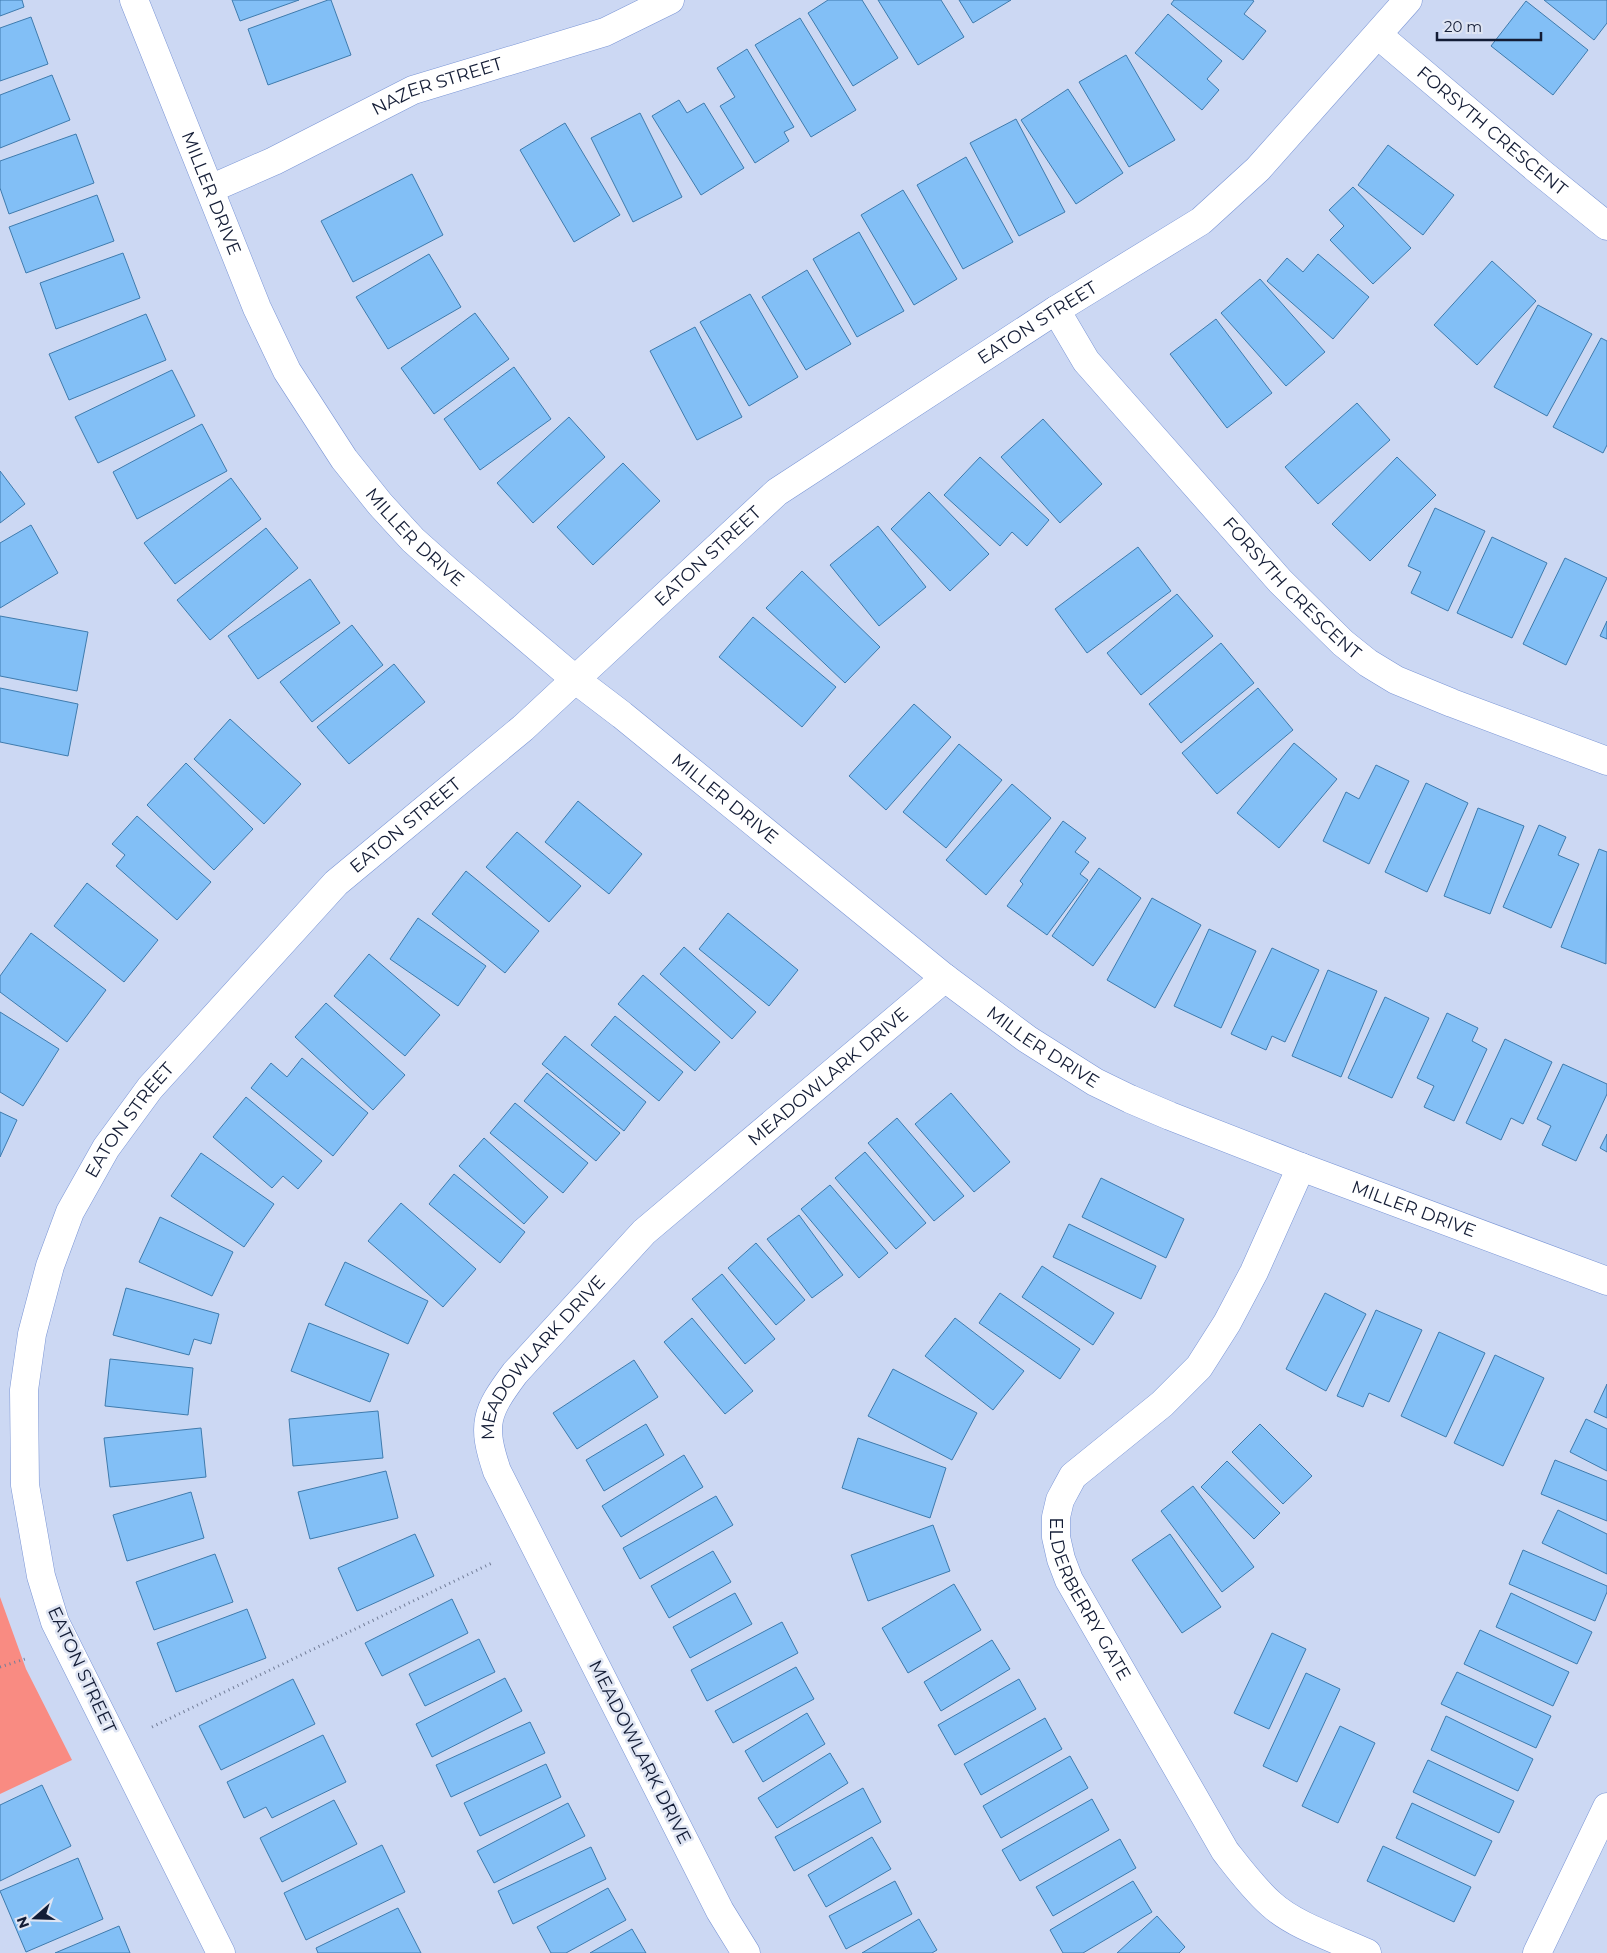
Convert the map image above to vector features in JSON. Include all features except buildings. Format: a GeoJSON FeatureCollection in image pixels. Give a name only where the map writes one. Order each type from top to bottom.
{"type":"FeatureCollection","features":[{"type":"Feature","properties":{"kind":"street","name":"MILLER DRIVE"},"geometry":{"type":"LineString","coordinates":[[134,0],[257,308],[287,371],[344,459],[380,504],[414,540],[450,573],[576,680],[622,715],[945,978],[1027,1039],[1095,1082],[1170,1116],[1301,1167],[1607,1281]]}},
{"type":"Feature","properties":{"kind":"street","name":"NAZER STREET"},"geometry":{"type":"LineString","coordinates":[[210,189],[274,161],[413,90],[605,32],[670,0]]}},
{"type":"Feature","properties":{"kind":"street","name":"EATON STREET"},"geometry":{"type":"LineString","coordinates":[[221,1953],[55,1622],[41,1576],[25,1485],[24,1390],[32,1334],[50,1266],[70,1212],[106,1148],[150,1088],[336,882],[523,728],[777,492],[1056,310],[1208,215],[1258,169],[1408,0]]}},
{"type":"Feature","properties":{"kind":"street","name":"FORSYTH CRESCENT"},"geometry":{"type":"LineString","coordinates":[[1378,35],[1607,226]]}},
{"type":"Feature","properties":{"kind":"street","name":"FORSYTH CRESCENT"},"geometry":{"type":"LineString","coordinates":[[1056,310],[1092,369],[1280,581],[1343,643],[1368,663],[1396,680],[1452,703],[1607,760]]}},
{"type":"Feature","properties":{"kind":"street","name":"MEADOWLARK DRIVE"},"geometry":{"type":"LineString","coordinates":[[746,1953],[720,1910],[497,1472],[489,1447],[487,1421],[499,1395],[516,1373],[644,1232],[945,978]]}},
{"type":"Feature","properties":{"kind":"street","name":"ELDERBERRY GATE"},"geometry":{"type":"LineString","coordinates":[[1301,1167],[1254,1272],[1227,1323],[1199,1367],[1162,1404],[1073,1476],[1060,1500],[1056,1517],[1056,1537],[1061,1559],[1069,1580],[1225,1851],[1250,1883],[1272,1905],[1299,1922],[1367,1953]]}},
{"type":"Feature","properties":{"kind":"street"},"geometry":{"type":"LineString","coordinates":[[1536,1953],[1607,1807]]}},
{"type":"Feature","properties":{"kind":"path"},"geometry":{"type":"LineString","coordinates":[[152,1727],[494,1562]]}},
{"type":"Feature","properties":{"kind":"path"},"geometry":{"type":"LineString","coordinates":[[0,1667],[25,1659]]}},
{"type":"Feature","properties":{"kind":"shaded area"},"geometry":{"type":"Polygon","coordinates":[[[0,1597],[26,1669],[72,1760],[0,1794],[0,1597]]]}}]}
